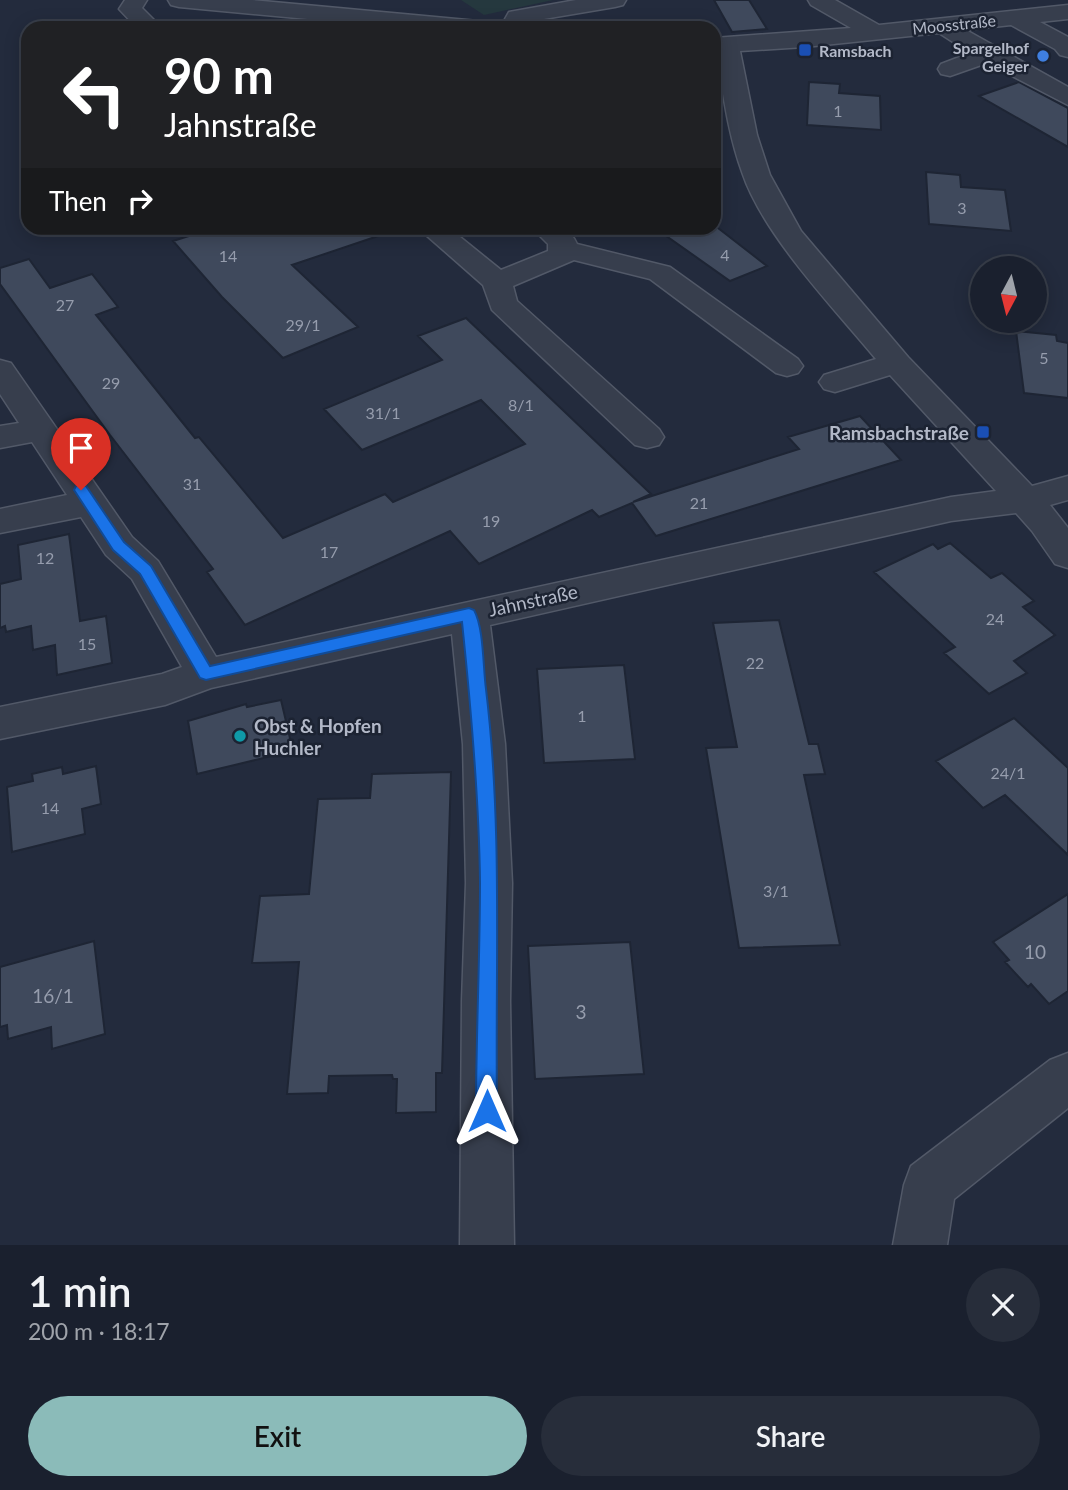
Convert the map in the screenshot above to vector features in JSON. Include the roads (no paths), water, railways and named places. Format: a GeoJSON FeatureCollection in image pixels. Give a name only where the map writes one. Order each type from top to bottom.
{"type":"FeatureCollection","features":[{"type":"Feature","properties":{"kind":"street"},"geometry":{"type":"LineString","coordinates":[[136,0],[131,9],[143,21]]}},
{"type":"Feature","properties":{"kind":"street"},"geometry":{"type":"LineString","coordinates":[[179,0],[265,18],[329,21]]}},
{"type":"Feature","properties":{"kind":"street"},"geometry":{"type":"LineString","coordinates":[[515,21],[517,17],[615,0]]}},
{"type":"Feature","properties":{"kind":"street"},"geometry":{"type":"LineString","coordinates":[[820,0],[876,33]]}},
{"type":"Feature","properties":{"kind":"street","name":"Moosstraße"},"geometry":{"type":"LineString","coordinates":[[721,45],[876,33],[1068,12]]}},
{"type":"Feature","properties":{"kind":"street"},"geometry":{"type":"LineString","coordinates":[[1015,18],[1066,45]]}},
{"type":"Feature","properties":{"kind":"street"},"geometry":{"type":"LineString","coordinates":[[944,26],[988,54],[1068,97]]}},
{"type":"Feature","properties":{"kind":"street"},"geometry":{"type":"LineString","coordinates":[[721,49],[756,175],[771,204],[806,258],[897,364],[1045,522],[1068,555]]}},
{"type":"Feature","properties":{"kind":"street"},"geometry":{"type":"LineString","coordinates":[[950,69],[988,54]]}},
{"type":"Feature","properties":{"kind":"street"},"geometry":{"type":"LineString","coordinates":[[440,235],[497,282],[503,304],[647,437]]}},
{"type":"Feature","properties":{"kind":"street"},"geometry":{"type":"LineString","coordinates":[[497,282],[563,256],[554,238]]}},
{"type":"Feature","properties":{"kind":"street"},"geometry":{"type":"LineString","coordinates":[[554,238],[660,273],[787,366]]}},
{"type":"Feature","properties":{"kind":"street"},"geometry":{"type":"LineString","coordinates":[[835,382],[868,370],[897,364]]}},
{"type":"Feature","properties":{"kind":"street"},"geometry":{"type":"LineString","coordinates":[[0,370],[119,546],[145,570],[206,674]]}},
{"type":"Feature","properties":{"kind":"street"},"geometry":{"type":"LineString","coordinates":[[0,437],[40,430]]}},
{"type":"Feature","properties":{"kind":"street","name":"Jahnstraße"},"geometry":{"type":"LineString","coordinates":[[0,723],[165,690],[206,674],[469,614],[951,509],[1025,500],[1068,488]]}},
{"type":"Feature","properties":{"kind":"street"},"geometry":{"type":"LineString","coordinates":[[0,521],[90,503]]}},
{"type":"Feature","properties":{"kind":"street"},"geometry":{"type":"LineString","coordinates":[[469,614],[484,744],[489,883],[486,1001],[487,1245]]}},
{"type":"Feature","properties":{"kind":"street"},"geometry":{"type":"LineString","coordinates":[[920,1245],[930,1185],[1068,1077]]}},
{"type":"Feature","properties":{"kind":"place","name":"Ramsbach"},"geometry":{"type":"Point","coordinates":[805,50]}},
{"type":"Feature","properties":{"kind":"place","name":"Spargelhof Geiger"},"geometry":{"type":"Point","coordinates":[1043,56]}},
{"type":"Feature","properties":{"kind":"place","name":"Ramsbachstraße"},"geometry":{"type":"Point","coordinates":[983,432]}},
{"type":"Feature","properties":{"kind":"place","name":"Obst & Hopfen Huchler"},"geometry":{"type":"Point","coordinates":[240,736]}}]}
